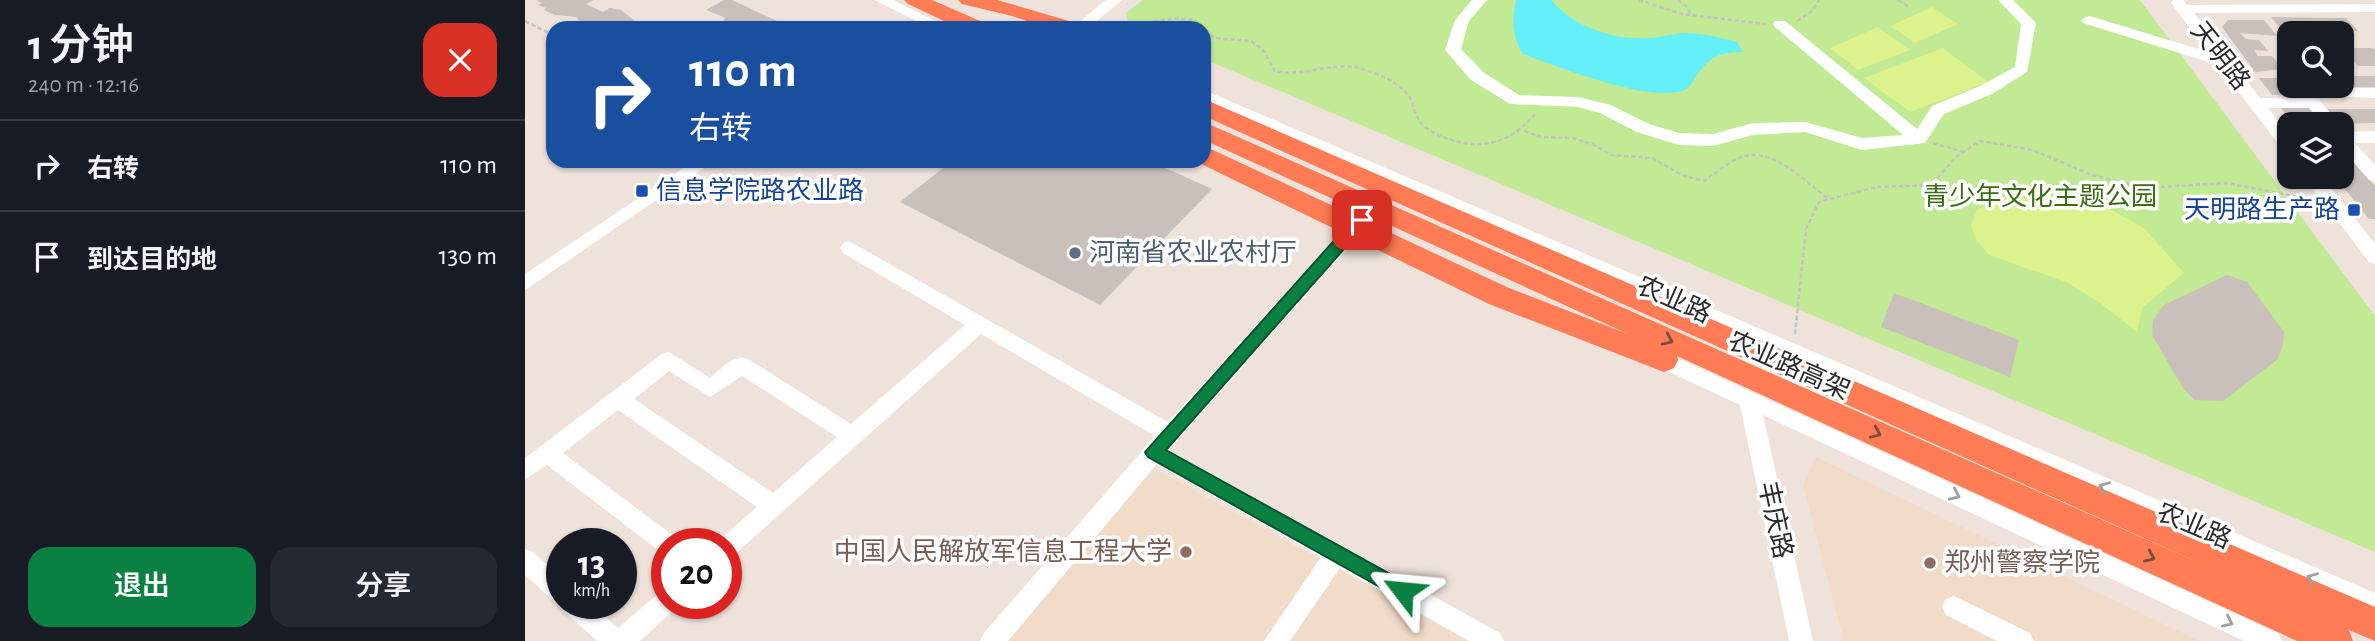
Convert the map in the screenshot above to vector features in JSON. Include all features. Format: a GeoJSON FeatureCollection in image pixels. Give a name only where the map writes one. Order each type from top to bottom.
{"type":"FeatureCollection","features":[{"type":"Feature","properties":{"kind":"highway"},"geometry":{"type":"LineString","coordinates":[[969,0],[1047,21]]}},
{"type":"Feature","properties":{"kind":"highway"},"geometry":{"type":"LineString","coordinates":[[917,9],[976,21]]}},
{"type":"Feature","properties":{"kind":"highway"},"geometry":{"type":"LineString","coordinates":[[1211,90],[1593,258],[1740,329]]}},
{"type":"Feature","properties":{"kind":"highway","name":"农业路高架"},"geometry":{"type":"LineString","coordinates":[[1211,110],[2375,624]]}},
{"type":"Feature","properties":{"kind":"highway","name":"农业路高架"},"geometry":{"type":"LineString","coordinates":[[1211,133],[2336,641]]}},
{"type":"Feature","properties":{"kind":"highway"},"geometry":{"type":"LineString","coordinates":[[1211,159],[1499,296],[1664,360]]}},
{"type":"Feature","properties":{"kind":"street"},"geometry":{"type":"LineString","coordinates":[[881,0],[917,9]]}},
{"type":"Feature","properties":{"kind":"street"},"geometry":{"type":"LineString","coordinates":[[986,0],[1035,21]]}},
{"type":"Feature","properties":{"kind":"street"},"geometry":{"type":"LineString","coordinates":[[1088,21],[1115,0]]}},
{"type":"Feature","properties":{"kind":"street"},"geometry":{"type":"LineString","coordinates":[[1480,0],[1462,20],[1453,50],[1477,76],[1516,100],[1578,102],[1605,109],[1643,128],[1679,139],[1713,141],[1753,129],[1805,127],[1862,144],[1919,139]]}},
{"type":"Feature","properties":{"kind":"street"},"geometry":{"type":"LineString","coordinates":[[1919,139],[1938,110],[1986,90],[2022,69],[2029,23],[2005,0]]}},
{"type":"Feature","properties":{"kind":"street"},"geometry":{"type":"LineString","coordinates":[[2180,5],[2374,6]]}},
{"type":"Feature","properties":{"kind":"street","name":"天明路"},"geometry":{"type":"LineString","coordinates":[[2180,5],[2277,131]]}},
{"type":"Feature","properties":{"kind":"street"},"geometry":{"type":"LineString","coordinates":[[2088,20],[2224,62]]}},
{"type":"Feature","properties":{"kind":"street"},"geometry":{"type":"LineString","coordinates":[[1780,24],[1919,139]]}},
{"type":"Feature","properties":{"kind":"street"},"geometry":{"type":"LineString","coordinates":[[2354,93],[2375,93]]}},
{"type":"Feature","properties":{"kind":"street","name":"农业路"},"geometry":{"type":"LineString","coordinates":[[1211,98],[2375,605]]}},
{"type":"Feature","properties":{"kind":"street"},"geometry":{"type":"LineString","coordinates":[[2255,103],[2313,103],[2321,112]]}},
{"type":"Feature","properties":{"kind":"street"},"geometry":{"type":"LineString","coordinates":[[2354,137],[2375,137]]}},
{"type":"Feature","properties":{"kind":"street"},"geometry":{"type":"LineString","coordinates":[[1211,149],[2270,641]]}},
{"type":"Feature","properties":{"kind":"street"},"geometry":{"type":"LineString","coordinates":[[2354,151],[2375,176]]}},
{"type":"Feature","properties":{"kind":"street"},"geometry":{"type":"LineString","coordinates":[[525,283],[696,168]]}},
{"type":"Feature","properties":{"kind":"street"},"geometry":{"type":"LineString","coordinates":[[2322,189],[2373,252]]}},
{"type":"Feature","properties":{"kind":"street"},"geometry":{"type":"LineString","coordinates":[[992,641],[1154,452],[1362,220]]}},
{"type":"Feature","properties":{"kind":"street"},"geometry":{"type":"LineString","coordinates":[[849,248],[1170,434]]}},
{"type":"Feature","properties":{"kind":"street"},"geometry":{"type":"LineString","coordinates":[[742,534],[978,325]]}},
{"type":"Feature","properties":{"kind":"street"},"geometry":{"type":"LineString","coordinates":[[525,470],[669,360],[710,389],[741,365],[852,436]]}},
{"type":"Feature","properties":{"kind":"street"},"geometry":{"type":"LineString","coordinates":[[618,399],[774,506]]}},
{"type":"Feature","properties":{"kind":"street","name":"丰庆路"},"geometry":{"type":"LineString","coordinates":[[1749,399],[1801,641]]}},
{"type":"Feature","properties":{"kind":"street"},"geometry":{"type":"LineString","coordinates":[[1154,452],[1492,641]]}},
{"type":"Feature","properties":{"kind":"street"},"geometry":{"type":"LineString","coordinates":[[547,453],[651,532]]}},
{"type":"Feature","properties":{"kind":"street"},"geometry":{"type":"LineString","coordinates":[[1276,641],[1337,554]]}},
{"type":"Feature","properties":{"kind":"street"},"geometry":{"type":"LineString","coordinates":[[525,561],[546,579]]}},
{"type":"Feature","properties":{"kind":"street"},"geometry":{"type":"LineString","coordinates":[[1954,607],[2022,641]]}},
{"type":"Feature","properties":{"kind":"street"},"geometry":{"type":"LineString","coordinates":[[622,641],[651,615]]}},
{"type":"Feature","properties":{"kind":"street"},"geometry":{"type":"LineString","coordinates":[[590,619],[615,641]]}},
{"type":"Feature","properties":{"kind":"path"},"geometry":{"type":"LineString","coordinates":[[1639,0],[1692,16],[1748,24],[1780,24],[1801,20],[1812,12],[1819,0]]}},
{"type":"Feature","properties":{"kind":"path"},"geometry":{"type":"LineString","coordinates":[[1678,0],[1688,6],[1692,16]]}},
{"type":"Feature","properties":{"kind":"path"},"geometry":{"type":"LineString","coordinates":[[1898,0],[1908,6]]}},
{"type":"Feature","properties":{"kind":"path"},"geometry":{"type":"LineString","coordinates":[[1158,21],[1177,18],[1195,21]]}},
{"type":"Feature","properties":{"kind":"path"},"geometry":{"type":"LineString","coordinates":[[525,21],[546,32]]}},
{"type":"Feature","properties":{"kind":"path"},"geometry":{"type":"LineString","coordinates":[[1211,35],[1214,38],[1251,41],[1263,50],[1275,71],[1294,75],[1326,65],[1352,66],[1384,79],[1405,92],[1419,121],[1462,145],[1483,147],[1505,140],[1523,130],[1535,114],[1534,101]]}},
{"type":"Feature","properties":{"kind":"path"},"geometry":{"type":"LineString","coordinates":[[1523,130],[1541,136],[1573,138],[1594,145],[1611,155],[1652,158],[1682,175],[1704,181],[1745,156],[1764,157],[1784,165],[1807,186],[1829,199]]}},
{"type":"Feature","properties":{"kind":"path"},"geometry":{"type":"LineString","coordinates":[[1919,139],[1964,152]]}},
{"type":"Feature","properties":{"kind":"path"},"geometry":{"type":"LineString","coordinates":[[1793,352],[1806,229],[1819,202],[1876,187],[1931,185],[1964,152],[1980,141],[2033,150],[2089,174],[2143,188],[2227,183],[2334,204]]}},
{"type":"Feature","properties":{"kind":"shaded area","name":"郑州警察学院"},"geometry":{"type":"Polygon","coordinates":[[[1816,457],[2199,641],[1844,641],[1803,485],[1816,457]]]}},
{"type":"Feature","properties":{"kind":"shaded area","name":"中国人民解放军信息工程大学"},"geometry":{"type":"Polygon","coordinates":[[[1142,462],[1469,641],[989,641],[1142,462]]]}},
{"type":"Feature","properties":{"kind":"green space","name":"青少年文化主题公园"},"geometry":{"type":"Polygon","coordinates":[[[1143,0],[2140,0],[2277,184],[2277,189],[2281,189],[2375,316],[2375,552],[1211,62],[1211,21],[1128,21],[1126,13],[1143,0]]]}},
{"type":"Feature","properties":{"kind":"green space"},"geometry":{"type":"Polygon","coordinates":[[[1932,7],[1958,24],[1915,43],[1890,26],[1932,7]]]}},
{"type":"Feature","properties":{"kind":"green space"},"geometry":{"type":"Polygon","coordinates":[[[1878,27],[1910,50],[1858,70],[1830,48],[1878,27]]]}},
{"type":"Feature","properties":{"kind":"green space"},"geometry":{"type":"Polygon","coordinates":[[[1943,48],[1988,82],[1910,112],[1864,78],[1943,48]]]}},
{"type":"Feature","properties":{"kind":"green space"},"geometry":{"type":"Polygon","coordinates":[[[2035,194],[2108,208],[2144,228],[2184,273],[2142,308],[2137,332],[2099,302],[2066,282],[1989,255],[1977,241],[1971,226],[1977,210],[1999,198],[2035,194]]]}},
{"type":"Feature","properties":{"kind":"water"},"geometry":{"type":"Polygon","coordinates":[[[1516,0],[1551,0],[1583,25],[1622,37],[1654,38],[1682,33],[1702,34],[1736,41],[1743,52],[1715,57],[1684,90],[1669,93],[1628,88],[1581,75],[1523,54],[1514,28],[1516,0]]]}},
{"type":"Feature","properties":{"kind":"building"},"geometry":{"type":"Polygon","coordinates":[[[536,0],[594,0],[586,4],[603,12],[610,8],[621,10],[635,21],[580,21],[576,17],[555,15],[544,10],[546,8],[538,5],[542,3],[536,0]]]}},
{"type":"Feature","properties":{"kind":"building"},"geometry":{"type":"Polygon","coordinates":[[[724,0],[732,0],[777,21],[725,21],[723,20],[726,18],[706,10],[724,0]]]}},
{"type":"Feature","properties":{"kind":"building"},"geometry":{"type":"Polygon","coordinates":[[[2271,17],[2346,18],[2349,21],[2277,21],[2277,24],[2271,17]]]}},
{"type":"Feature","properties":{"kind":"building"},"geometry":{"type":"Polygon","coordinates":[[[2228,20],[2264,20],[2277,36],[2240,33],[2246,39],[2259,40],[2268,51],[2254,50],[2258,56],[2272,56],[2277,62],[2277,70],[2255,72],[2222,27],[2228,20]]]}},
{"type":"Feature","properties":{"kind":"building"},"geometry":{"type":"Polygon","coordinates":[[[2354,48],[2375,50],[2375,66],[2358,66],[2354,62],[2354,48]]]}},
{"type":"Feature","properties":{"kind":"building"},"geometry":{"type":"Polygon","coordinates":[[[2354,76],[2375,76],[2375,87],[2354,88],[2354,76]]]}},
{"type":"Feature","properties":{"kind":"building"},"geometry":{"type":"Polygon","coordinates":[[[2259,78],[2277,78],[2277,95],[2272,95],[2259,78]]]}},
{"type":"Feature","properties":{"kind":"building"},"geometry":{"type":"Polygon","coordinates":[[[2280,107],[2308,107],[2312,112],[2284,112],[2280,107]]]}},
{"type":"Feature","properties":{"kind":"building"},"geometry":{"type":"Polygon","coordinates":[[[2323,109],[2375,109],[2375,123],[2354,124],[2354,112],[2325,112],[2323,109]]]}},
{"type":"Feature","properties":{"kind":"building"},"geometry":{"type":"Polygon","coordinates":[[[2354,163],[2375,186],[2375,219],[2369,219],[2345,189],[2354,189],[2354,163]]]}},
{"type":"Feature","properties":{"kind":"building","name":"河南省农业农村厅"},"geometry":{"type":"Polygon","coordinates":[[[943,168],[1166,168],[1212,189],[1100,305],[900,202],[943,168]]]}},
{"type":"Feature","properties":{"kind":"building"},"geometry":{"type":"Polygon","coordinates":[[[2227,275],[2247,282],[2284,332],[2283,344],[2278,359],[2223,401],[2194,400],[2183,388],[2152,335],[2153,320],[2164,305],[2227,275]]]}},
{"type":"Feature","properties":{"kind":"building"},"geometry":{"type":"Polygon","coordinates":[[[1894,293],[2019,340],[2010,377],[1881,327],[1894,293]]]}},
{"type":"Feature","properties":{"kind":"place","name":"信息学院路农业路"},"geometry":{"type":"Point","coordinates":[642,191]}},
{"type":"Feature","properties":{"kind":"place","name":"天明路生产路"},"geometry":{"type":"Point","coordinates":[2354,210]}},
{"type":"Feature","properties":{"kind":"place","name":"河南省农业农村厅"},"geometry":{"type":"Point","coordinates":[1075,253]}},
{"type":"Feature","properties":{"kind":"place","name":"中国人民解放军信息工程大学"},"geometry":{"type":"Point","coordinates":[1186,552]}},
{"type":"Feature","properties":{"kind":"place","name":"郑州警察学院"},"geometry":{"type":"Point","coordinates":[1930,563]}},
{"type":"Feature","properties":{"kind":"route"},"geometry":{"type":"LineString","coordinates":[[1362,220],[1154,452],[1403,591]]}}]}
